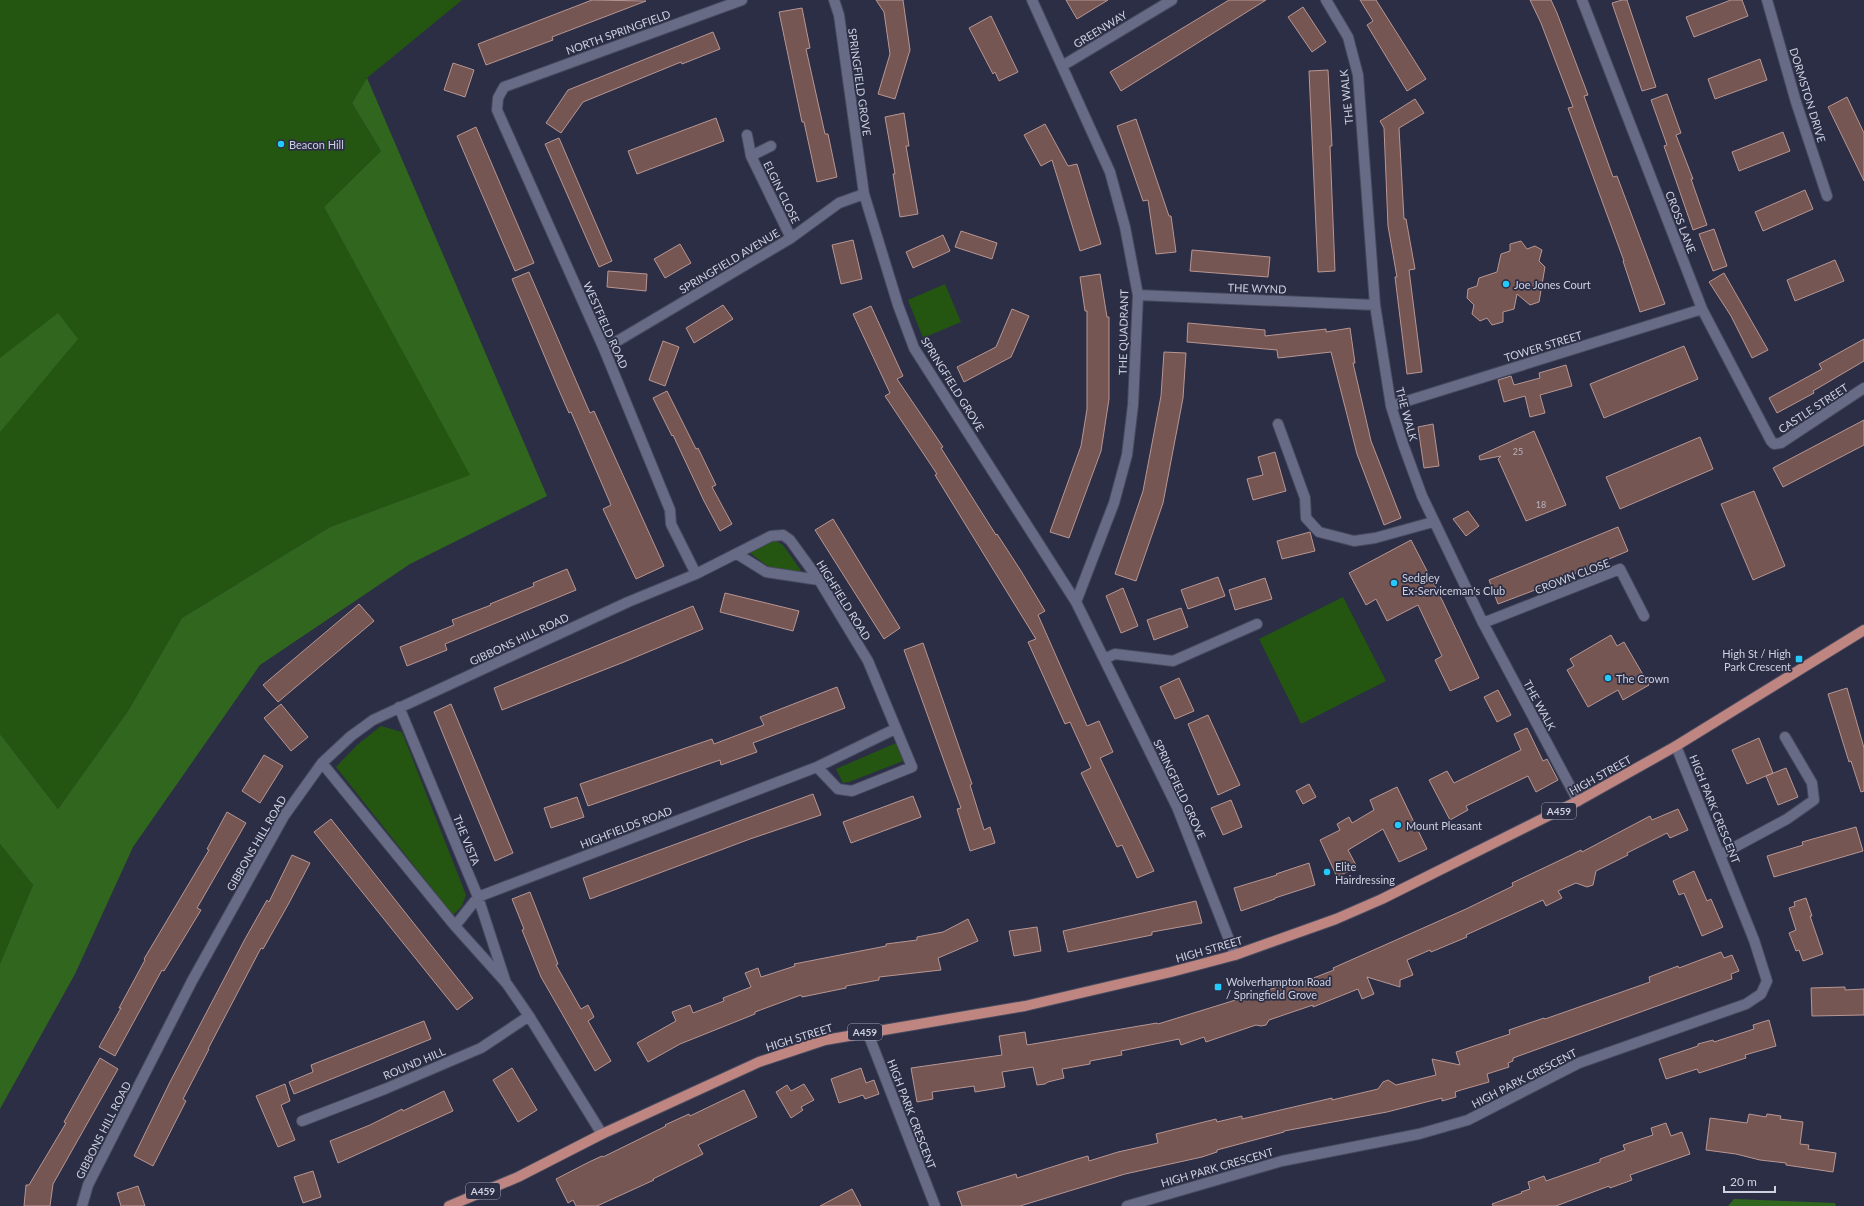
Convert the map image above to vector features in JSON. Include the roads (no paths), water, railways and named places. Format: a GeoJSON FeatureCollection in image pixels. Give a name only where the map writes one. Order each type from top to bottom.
{"type":"FeatureCollection","features":[{"type":"Feature","properties":{"kind":"main road","name":"HIGH STREET"},"geometry":{"type":"LineString","coordinates":[[449,1206],[518,1177],[602,1134],[759,1062],[825,1040],[867,1031],[1025,1006],[1171,972],[1235,955],[1336,919],[1382,898],[1578,801],[1676,746],[1864,630]]}},
{"type":"Feature","properties":{"kind":"street","name":"NORTH SPRINGFIELD"},"geometry":{"type":"LineString","coordinates":[[504,87],[742,0]]}},
{"type":"Feature","properties":{"kind":"street","name":"SPRINGFIELD GROVE"},"geometry":{"type":"LineString","coordinates":[[834,0],[839,15],[864,194],[898,305],[914,348],[1076,602],[1177,807],[1235,955]]}},
{"type":"Feature","properties":{"kind":"street","name":"THE QUADRANT"},"geometry":{"type":"LineString","coordinates":[[1032,0],[1110,172],[1125,227],[1138,295],[1133,405],[1127,455],[1114,503],[1076,602]]}},
{"type":"Feature","properties":{"kind":"street","name":"GREENWAY"},"geometry":{"type":"LineString","coordinates":[[1062,66],[1172,0]]}},
{"type":"Feature","properties":{"kind":"street","name":"THE WALK"},"geometry":{"type":"LineString","coordinates":[[1326,0],[1348,37],[1358,74],[1375,305],[1391,406],[1422,496],[1433,522],[1483,623],[1578,801]]}},
{"type":"Feature","properties":{"kind":"street","name":"CROSS LANE"},"geometry":{"type":"LineString","coordinates":[[1582,0],[1702,309],[1771,441],[1774,444]]}},
{"type":"Feature","properties":{"kind":"street","name":"DORMSTON DRIVE"},"geometry":{"type":"LineString","coordinates":[[1767,0],[1796,102],[1827,196]]}},
{"type":"Feature","properties":{"kind":"street","name":"WESTFIELD ROAD"},"geometry":{"type":"LineString","coordinates":[[504,87],[498,98],[497,110],[604,349],[670,510],[671,524],[696,574]]}},
{"type":"Feature","properties":{"kind":"street","name":"ELGIN CLOSE"},"geometry":{"type":"LineString","coordinates":[[747,135],[751,156],[791,238]]}},
{"type":"Feature","properties":{"kind":"street","name":"ELGIN CLOSE"},"geometry":{"type":"LineString","coordinates":[[751,156],[771,146]]}},
{"type":"Feature","properties":{"kind":"street","name":"SPRINGFIELD AVENUE"},"geometry":{"type":"LineString","coordinates":[[604,349],[791,238],[838,203],[864,194]]}},
{"type":"Feature","properties":{"kind":"street","name":"THE WYND"},"geometry":{"type":"LineString","coordinates":[[1138,295],[1375,305]]}},
{"type":"Feature","properties":{"kind":"street","name":"TOWER STREET"},"geometry":{"type":"LineString","coordinates":[[1391,406],[1702,309]]}},
{"type":"Feature","properties":{"kind":"street","name":"CASTLE STREET"},"geometry":{"type":"LineString","coordinates":[[1774,444],[1781,443],[1864,388]]}},
{"type":"Feature","properties":{"kind":"street"},"geometry":{"type":"LineString","coordinates":[[1278,424],[1305,498],[1306,518],[1319,532],[1354,540],[1375,538],[1433,522]]}},
{"type":"Feature","properties":{"kind":"street","name":"HIGHFIELD ROAD"},"geometry":{"type":"LineString","coordinates":[[737,554],[771,536],[782,535],[790,540],[819,580],[868,661],[895,729]]}},
{"type":"Feature","properties":{"kind":"street","name":"GIBBONS HILL ROAD"},"geometry":{"type":"LineString","coordinates":[[82,1206],[88,1185],[192,982],[284,816],[322,763],[351,736],[373,720],[628,602],[696,574],[737,554]]}},
{"type":"Feature","properties":{"kind":"street"},"geometry":{"type":"LineString","coordinates":[[737,554],[766,572],[819,580]]}},
{"type":"Feature","properties":{"kind":"street","name":"CROWN CLOSE"},"geometry":{"type":"LineString","coordinates":[[1483,623],[1620,569],[1644,616]]}},
{"type":"Feature","properties":{"kind":"street"},"geometry":{"type":"LineString","coordinates":[[1104,659],[1115,654],[1173,661],[1256,624]]}},
{"type":"Feature","properties":{"kind":"street","name":"THE VISTA"},"geometry":{"type":"LineString","coordinates":[[399,707],[478,897],[507,984]]}},
{"type":"Feature","properties":{"kind":"street"},"geometry":{"type":"LineString","coordinates":[[817,767],[838,789],[852,791],[912,766],[895,729]]}},
{"type":"Feature","properties":{"kind":"street","name":"HIGHFIELDS ROAD"},"geometry":{"type":"LineString","coordinates":[[478,897],[817,767],[895,729]]}},
{"type":"Feature","properties":{"kind":"street"},"geometry":{"type":"LineString","coordinates":[[1720,855],[1787,819],[1814,800],[1812,783],[1785,737]]}},
{"type":"Feature","properties":{"kind":"street","name":"HIGH PARK CRESCENT"},"geometry":{"type":"LineString","coordinates":[[1127,1206],[1282,1161],[1419,1134],[1468,1120],[1579,1063],[1746,1004],[1761,994],[1767,981],[1754,940],[1676,746]]}},
{"type":"Feature","properties":{"kind":"street","name":"THE VISTA"},"geometry":{"type":"LineString","coordinates":[[322,763],[455,926],[507,984],[529,1016],[602,1134]]}},
{"type":"Feature","properties":{"kind":"street"},"geometry":{"type":"LineString","coordinates":[[455,926],[478,897]]}},
{"type":"Feature","properties":{"kind":"street","name":"ROUND HILL"},"geometry":{"type":"LineString","coordinates":[[302,1121],[385,1089],[481,1048],[529,1016]]}},
{"type":"Feature","properties":{"kind":"street","name":"HIGH PARK CRESCENT"},"geometry":{"type":"LineString","coordinates":[[867,1031],[935,1206]]}},
{"type":"Feature","properties":{"kind":"place","name":"Beacon Hill"},"geometry":{"type":"Point","coordinates":[281,144]}},
{"type":"Feature","properties":{"kind":"place","name":"Joe Jones Court"},"geometry":{"type":"Point","coordinates":[1506,284]}},
{"type":"Feature","properties":{"kind":"place","name":"Sedgley Ex-Serviceman's Club"},"geometry":{"type":"Point","coordinates":[1394,583]}},
{"type":"Feature","properties":{"kind":"place","name":"High St / High Park Crescent"},"geometry":{"type":"Point","coordinates":[1799,659]}},
{"type":"Feature","properties":{"kind":"place","name":"The Crown"},"geometry":{"type":"Point","coordinates":[1608,678]}},
{"type":"Feature","properties":{"kind":"place","name":"Mount Pleasant"},"geometry":{"type":"Point","coordinates":[1398,825]}},
{"type":"Feature","properties":{"kind":"place","name":"Elite Hairdressing"},"geometry":{"type":"Point","coordinates":[1327,872]}},
{"type":"Feature","properties":{"kind":"place","name":"Wolverhampton Road / Springfield Grove"},"geometry":{"type":"Point","coordinates":[1218,987]}}]}
